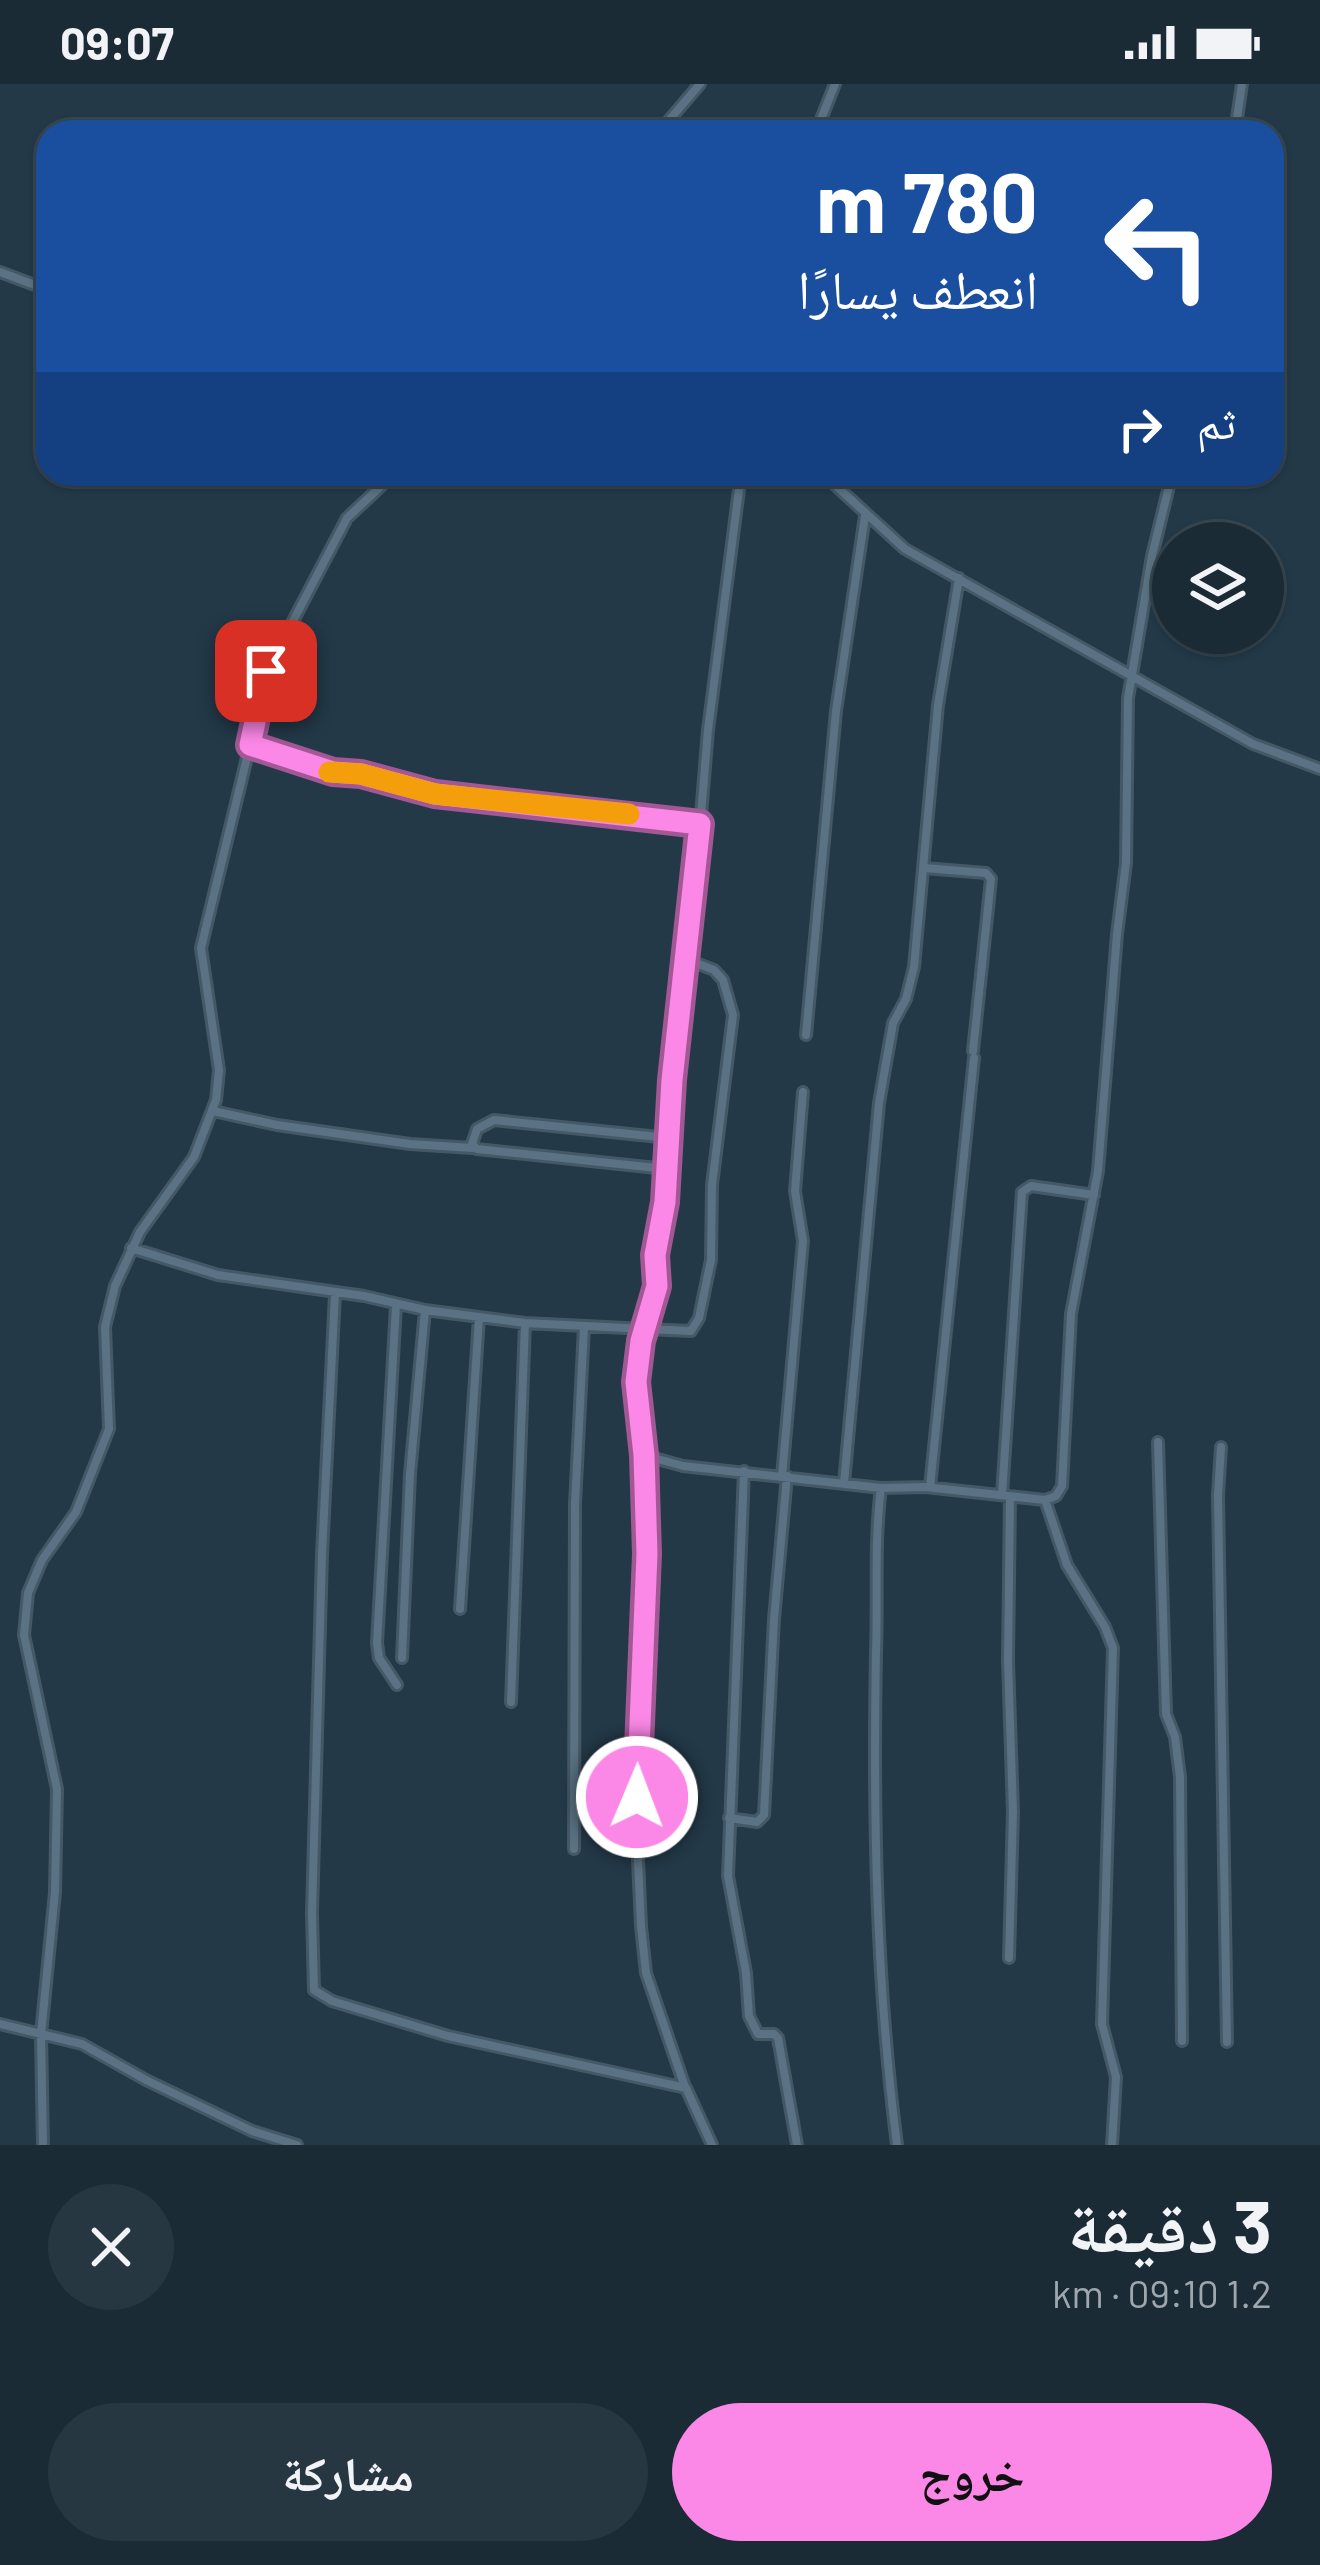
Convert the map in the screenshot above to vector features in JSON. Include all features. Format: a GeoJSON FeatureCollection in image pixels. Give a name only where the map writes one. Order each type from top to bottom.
{"type":"FeatureCollection","features":[{"type":"Feature","properties":{"kind":"street"},"geometry":{"type":"LineString","coordinates":[[669,120],[700,84]]}},
{"type":"Feature","properties":{"kind":"street"},"geometry":{"type":"LineString","coordinates":[[821,120],[835,84]]}},
{"type":"Feature","properties":{"kind":"street"},"geometry":{"type":"LineString","coordinates":[[1236,120],[1242,84]]}},
{"type":"Feature","properties":{"kind":"street"},"geometry":{"type":"LineString","coordinates":[[0,272],[36,286]]}},
{"type":"Feature","properties":{"kind":"street"},"geometry":{"type":"LineString","coordinates":[[44,2145],[41,2034],[55,1892],[57,1789],[27,1654],[25,1612],[34,1574],[76,1511],[109,1429],[105,1327],[115,1286],[130,1248],[194,1157],[213,1111],[219,1070],[201,948],[260,684],[347,518],[381,486]]}},
{"type":"Feature","properties":{"kind":"street"},"geometry":{"type":"LineString","coordinates":[[712,2145],[686,2088],[649,1981],[640,1926],[637,1838],[647,1554],[644,1455],[635,1390],[657,1286],[655,1255],[724,590],[739,486]]}},
{"type":"Feature","properties":{"kind":"street"},"geometry":{"type":"LineString","coordinates":[[835,486],[905,548],[1132,679],[1279,757],[1320,769]]}},
{"type":"Feature","properties":{"kind":"street"},"geometry":{"type":"LineString","coordinates":[[644,1455],[683,1466],[881,1488],[930,1487],[1045,1500],[1056,1496],[1062,1486],[1071,1314],[1094,1195],[1125,880],[1126,738],[1132,679],[1169,486]]}},
{"type":"Feature","properties":{"kind":"street"},"geometry":{"type":"LineString","coordinates":[[806,1035],[832,754],[865,515]]}},
{"type":"Feature","properties":{"kind":"street"},"geometry":{"type":"LineString","coordinates":[[844,1483],[879,1103],[893,1022],[906,999],[914,967],[938,705],[959,578]]}},
{"type":"Feature","properties":{"kind":"street"},"geometry":{"type":"LineString","coordinates":[[250,745],[333,772],[361,774],[435,794],[700,824]]}},
{"type":"Feature","properties":{"kind":"street"},"geometry":{"type":"LineString","coordinates":[[924,868],[986,873],[991,879],[930,1487]]}},
{"type":"Feature","properties":{"kind":"street"},"geometry":{"type":"LineString","coordinates":[[130,1248],[197,1270],[425,1310],[584,1327],[685,1332],[696,1327],[711,1260],[712,1185],[734,1015],[723,980],[714,970],[688,960]]}},
{"type":"Feature","properties":{"kind":"street"},"geometry":{"type":"LineString","coordinates":[[729,1818],[757,1822],[764,1816],[803,1240],[795,1191],[803,1092]]}},
{"type":"Feature","properties":{"kind":"street"},"geometry":{"type":"LineString","coordinates":[[213,1111],[410,1144],[667,1168]]}},
{"type":"Feature","properties":{"kind":"street"},"geometry":{"type":"LineString","coordinates":[[474,1148],[477,1129],[494,1120],[669,1138]]}},
{"type":"Feature","properties":{"kind":"street"},"geometry":{"type":"LineString","coordinates":[[1009,1958],[1013,1812],[1006,1496],[1022,1192],[1030,1186],[1094,1195]]}},
{"type":"Feature","properties":{"kind":"street"},"geometry":{"type":"LineString","coordinates":[[335,1294],[323,1533],[314,1990],[332,2001],[448,2036],[686,2088]]}},
{"type":"Feature","properties":{"kind":"street"},"geometry":{"type":"LineString","coordinates":[[396,1304],[376,1643],[379,1658],[397,1685]]}},
{"type":"Feature","properties":{"kind":"street"},"geometry":{"type":"LineString","coordinates":[[402,1658],[410,1474],[425,1310]]}},
{"type":"Feature","properties":{"kind":"street"},"geometry":{"type":"LineString","coordinates":[[460,1610],[479,1317]]}},
{"type":"Feature","properties":{"kind":"street"},"geometry":{"type":"LineString","coordinates":[[511,1702],[525,1323]]}},
{"type":"Feature","properties":{"kind":"street"},"geometry":{"type":"LineString","coordinates":[[574,1849],[575,1504],[584,1327]]}},
{"type":"Feature","properties":{"kind":"street"},"geometry":{"type":"LineString","coordinates":[[1159,1442],[1166,1714],[1180,1778],[1182,2041]]}},
{"type":"Feature","properties":{"kind":"street"},"geometry":{"type":"LineString","coordinates":[[1220,1447],[1227,2042]]}},
{"type":"Feature","properties":{"kind":"street"},"geometry":{"type":"LineString","coordinates":[[744,1471],[728,1876],[749,2016],[758,2034],[778,2038],[797,2145]]}},
{"type":"Feature","properties":{"kind":"street"},"geometry":{"type":"LineString","coordinates":[[881,1488],[875,1901],[882,2021],[897,2145]]}},
{"type":"Feature","properties":{"kind":"street"},"geometry":{"type":"LineString","coordinates":[[1045,1500],[1066,1565],[1113,1648],[1102,2005],[1104,2040],[1116,2077],[1112,2145]]}},
{"type":"Feature","properties":{"kind":"street"},"geometry":{"type":"LineString","coordinates":[[0,2024],[82,2044],[252,2131],[297,2145]]}},
{"type":"Feature","properties":{"kind":"slow traffic"},"geometry":{"type":"LineString","coordinates":[[329,772],[361,774],[435,794],[629,814]]}},
{"type":"Feature","properties":{"kind":"route"},"geometry":{"type":"LineString","coordinates":[[266,671],[250,745],[333,772],[361,774],[435,794],[700,824],[672,1080],[665,1202],[655,1255],[657,1286],[641,1341],[635,1390],[644,1455],[647,1554],[637,1797]]}}]}
